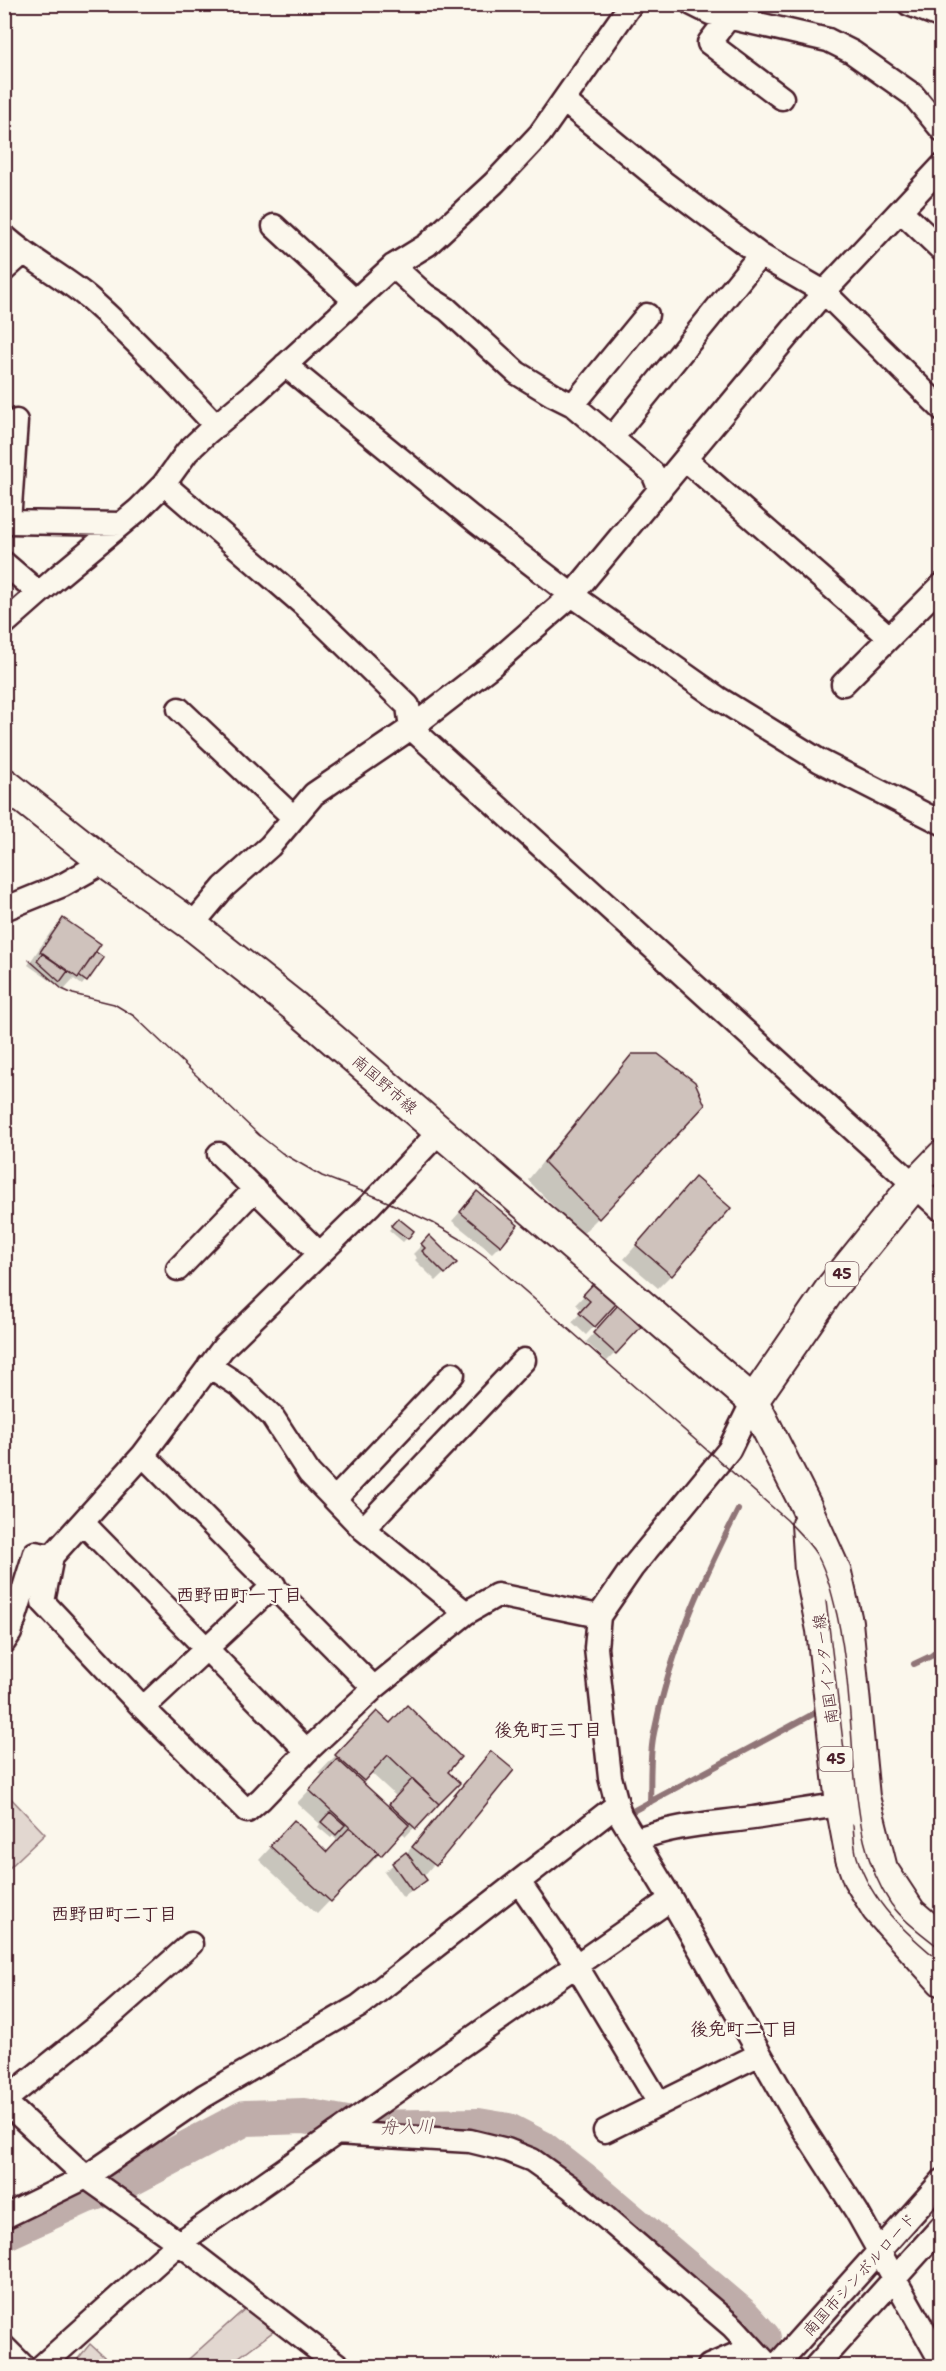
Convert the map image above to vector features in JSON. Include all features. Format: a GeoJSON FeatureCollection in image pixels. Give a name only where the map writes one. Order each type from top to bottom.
{"type":"FeatureCollection","features":[{"type":"Feature","properties":{"kind":"main road","name":"南国野市線"},"geometry":{"type":"LineString","coordinates":[[4,783],[104,862],[192,925],[294,1006],[753,1401]]}},
{"type":"Feature","properties":{"kind":"main road","name":"45"},"geometry":{"type":"LineString","coordinates":[[753,1401],[831,1288],[914,1185],[942,1156]]}},
{"type":"Feature","properties":{"kind":"main road","name":"南国インター線"},"geometry":{"type":"LineString","coordinates":[[753,1401],[806,1506],[810,1571],[853,1803],[851,1858],[866,1892],[887,1922],[942,1981]]}},
{"type":"Feature","properties":{"kind":"main road","name":"南国インター線"},"geometry":{"type":"LineString","coordinates":[[853,1803],[890,1884],[921,1924],[942,1940]]}},
{"type":"Feature","properties":{"kind":"street"},"geometry":{"type":"LineString","coordinates":[[4,624],[138,510],[164,484],[187,452],[393,266],[427,245],[494,183],[540,134],[631,4]]}},
{"type":"Feature","properties":{"kind":"street"},"geometry":{"type":"LineString","coordinates":[[692,4],[710,13],[828,40],[852,52],[913,95],[942,130]]}},
{"type":"Feature","properties":{"kind":"street"},"geometry":{"type":"LineString","coordinates":[[909,4],[942,17]]}},
{"type":"Feature","properties":{"kind":"street"},"geometry":{"type":"LineString","coordinates":[[729,17],[709,43],[782,98]]}},
{"type":"Feature","properties":{"kind":"street"},"geometry":{"type":"LineString","coordinates":[[564,101],[659,179],[760,255],[824,292],[942,409]]}},
{"type":"Feature","properties":{"kind":"street"},"geometry":{"type":"LineString","coordinates":[[192,925],[224,887],[270,846],[314,794],[411,728],[490,666],[572,595],[824,292],[942,166]]}},
{"type":"Feature","properties":{"kind":"street"},"geometry":{"type":"LineString","coordinates":[[901,211],[942,250]]}},
{"type":"Feature","properties":{"kind":"street"},"geometry":{"type":"LineString","coordinates":[[274,226],[355,301]]}},
{"type":"Feature","properties":{"kind":"street"},"geometry":{"type":"LineString","coordinates":[[4,236],[88,298],[164,370],[216,426]]}},
{"type":"Feature","properties":{"kind":"street"},"geometry":{"type":"LineString","coordinates":[[4,270],[24,252]]}},
{"type":"Feature","properties":{"kind":"street"},"geometry":{"type":"LineString","coordinates":[[612,438],[760,255]]}},
{"type":"Feature","properties":{"kind":"street"},"geometry":{"type":"LineString","coordinates":[[393,266],[425,295],[447,309],[518,373],[573,405],[653,474],[660,490]]}},
{"type":"Feature","properties":{"kind":"street"},"geometry":{"type":"LineString","coordinates":[[573,405],[647,315]]}},
{"type":"Feature","properties":{"kind":"street"},"geometry":{"type":"LineString","coordinates":[[285,365],[477,522],[572,595],[738,711],[820,761],[942,823]]}},
{"type":"Feature","properties":{"kind":"street"},"geometry":{"type":"LineString","coordinates":[[16,421],[8,473],[9,522],[121,524]]}},
{"type":"Feature","properties":{"kind":"street"},"geometry":{"type":"LineString","coordinates":[[685,459],[889,637]]}},
{"type":"Feature","properties":{"kind":"street"},"geometry":{"type":"LineString","coordinates":[[164,484],[305,606],[408,706],[411,728],[942,1210]]}},
{"type":"Feature","properties":{"kind":"street"},"geometry":{"type":"LineString","coordinates":[[4,563],[39,593]]}},
{"type":"Feature","properties":{"kind":"street"},"geometry":{"type":"LineString","coordinates":[[843,684],[942,585]]}},
{"type":"Feature","properties":{"kind":"street"},"geometry":{"type":"LineString","coordinates":[[179,709],[293,817]]}},
{"type":"Feature","properties":{"kind":"street"},"geometry":{"type":"LineString","coordinates":[[4,909],[63,885],[104,862]]}},
{"type":"Feature","properties":{"kind":"street"},"geometry":{"type":"LineString","coordinates":[[440,1131],[371,1204],[223,1348],[143,1455],[52,1556],[43,1602],[143,1708],[247,1811],[307,1750],[375,1688],[466,1613],[497,1595],[599,1616]]}},
{"type":"Feature","properties":{"kind":"street"},"geometry":{"type":"LineString","coordinates":[[219,1154],[319,1253]]}},
{"type":"Feature","properties":{"kind":"street"},"geometry":{"type":"LineString","coordinates":[[178,1269],[255,1189]]}},
{"type":"Feature","properties":{"kind":"street"},"geometry":{"type":"LineString","coordinates":[[363,1528],[524,1360]]}},
{"type":"Feature","properties":{"kind":"street"},"geometry":{"type":"LineString","coordinates":[[210,1366],[240,1386],[272,1416],[309,1473],[363,1528],[466,1613]]}},
{"type":"Feature","properties":{"kind":"street"},"geometry":{"type":"LineString","coordinates":[[335,1499],[453,1374]]}},
{"type":"Feature","properties":{"kind":"street"},"geometry":{"type":"LineString","coordinates":[[753,1401],[729,1450],[632,1568],[599,1616],[596,1648],[606,1750],[620,1815],[799,2122],[858,2212],[942,2363]]}},
{"type":"Feature","properties":{"kind":"street"},"geometry":{"type":"LineString","coordinates":[[143,1455],[375,1688]]}},
{"type":"Feature","properties":{"kind":"street"},"geometry":{"type":"LineString","coordinates":[[83,1523],[307,1750]]}},
{"type":"Feature","properties":{"kind":"street"},"geometry":{"type":"LineString","coordinates":[[4,1642],[10,1633],[35,1553],[52,1556]]}},
{"type":"Feature","properties":{"kind":"street"},"geometry":{"type":"LineString","coordinates":[[143,1708],[274,1585]]}},
{"type":"Feature","properties":{"kind":"street"},"geometry":{"type":"LineString","coordinates":[[635,1840],[685,1825],[755,1818],[853,1803]]}},
{"type":"Feature","properties":{"kind":"street"},"geometry":{"type":"LineString","coordinates":[[4,2217],[99,2187],[164,2121],[359,2006],[617,1805]]}},
{"type":"Feature","properties":{"kind":"street"},"geometry":{"type":"LineString","coordinates":[[519,1881],[576,1965],[659,2103]]}},
{"type":"Feature","properties":{"kind":"street"},"geometry":{"type":"LineString","coordinates":[[46,2365],[179,2243],[671,1899]]}},
{"type":"Feature","properties":{"kind":"street"},"geometry":{"type":"LineString","coordinates":[[191,1944],[112,2014],[4,2101],[99,2187],[179,2243],[339,2367]]}},
{"type":"Feature","properties":{"kind":"street"},"geometry":{"type":"LineString","coordinates":[[605,2131],[760,2054]]}},
{"type":"Feature","properties":{"kind":"street"},"geometry":{"type":"LineString","coordinates":[[339,2131],[470,2141],[507,2150],[532,2160],[570,2187],[725,2319],[769,2367]]}},
{"type":"Feature","properties":{"kind":"street","name":"南国市シンボルロード"},"geometry":{"type":"LineString","coordinates":[[776,2367],[942,2181]]}},
{"type":"Feature","properties":{"kind":"street","name":"南国市シンボルロード"},"geometry":{"type":"LineString","coordinates":[[816,2367],[942,2226]]}},
{"type":"Feature","properties":{"kind":"street"},"geometry":{"type":"LineString","coordinates":[[4,2347],[23,2367]]}},
{"type":"Feature","properties":{"kind":"street"},"geometry":{"type":"LineString","coordinates":[[709,2367],[751,2348]]}},
{"type":"Feature","properties":{"kind":"shaded area"},"geometry":{"type":"Polygon","coordinates":[[[5,1792],[45,1834],[5,1872],[5,1792]]]}},
{"type":"Feature","properties":{"kind":"shaded area"},"geometry":{"type":"Polygon","coordinates":[[[247,2307],[278,2328],[227,2366],[181,2366],[247,2307]]]}},
{"type":"Feature","properties":{"kind":"shaded area"},"geometry":{"type":"Polygon","coordinates":[[[90,2344],[114,2366],[72,2366],[90,2344]]]}},
{"type":"Feature","properties":{"kind":"building"},"geometry":{"type":"Polygon","coordinates":[[[63,918],[101,944],[78,978],[40,952],[63,918]]]}},
{"type":"Feature","properties":{"kind":"building"},"geometry":{"type":"Polygon","coordinates":[[[96,952],[104,958],[87,982],[79,976],[96,952]]]}},
{"type":"Feature","properties":{"kind":"building"},"geometry":{"type":"Polygon","coordinates":[[[43,953],[68,971],[60,982],[37,961],[43,953]]]}},
{"type":"Feature","properties":{"kind":"building"},"geometry":{"type":"Polygon","coordinates":[[[632,1054],[658,1054],[695,1082],[705,1105],[599,1219],[544,1162],[632,1054]]]}},
{"type":"Feature","properties":{"kind":"building"},"geometry":{"type":"Polygon","coordinates":[[[695,1177],[731,1208],[672,1276],[636,1245],[695,1177]]]}},
{"type":"Feature","properties":{"kind":"building"},"geometry":{"type":"Polygon","coordinates":[[[477,1191],[518,1225],[501,1246],[460,1212],[477,1191]]]}},
{"type":"Feature","properties":{"kind":"building"},"geometry":{"type":"Polygon","coordinates":[[[398,1218],[414,1231],[408,1239],[391,1226],[398,1218]]]}},
{"type":"Feature","properties":{"kind":"building"},"geometry":{"type":"Polygon","coordinates":[[[429,1235],[457,1263],[445,1274],[422,1251],[425,1248],[421,1244],[429,1235]]]}},
{"type":"Feature","properties":{"kind":"building"},"geometry":{"type":"Polygon","coordinates":[[[593,1284],[616,1304],[595,1327],[579,1313],[590,1301],[583,1295],[593,1284]]]}},
{"type":"Feature","properties":{"kind":"building"},"geometry":{"type":"Polygon","coordinates":[[[618,1305],[641,1327],[616,1354],[593,1333],[618,1305]]]}},
{"type":"Feature","properties":{"kind":"building"},"geometry":{"type":"Polygon","coordinates":[[[407,1705],[461,1757],[448,1772],[460,1783],[439,1804],[388,1755],[364,1781],[335,1755],[377,1711],[390,1723],[407,1705]]]}},
{"type":"Feature","properties":{"kind":"building"},"geometry":{"type":"Polygon","coordinates":[[[491,1751],[514,1770],[436,1866],[412,1847],[491,1751]]]}},
{"type":"Feature","properties":{"kind":"building"},"geometry":{"type":"Polygon","coordinates":[[[337,1759],[409,1825],[381,1856],[309,1790],[337,1759]]]}},
{"type":"Feature","properties":{"kind":"building"},"geometry":{"type":"Polygon","coordinates":[[[412,1779],[439,1804],[416,1829],[389,1804],[412,1779]]]}},
{"type":"Feature","properties":{"kind":"building"},"geometry":{"type":"Polygon","coordinates":[[[330,1812],[345,1825],[336,1835],[321,1822],[330,1812]]]}},
{"type":"Feature","properties":{"kind":"building"},"geometry":{"type":"Polygon","coordinates":[[[294,1820],[327,1852],[350,1827],[378,1853],[331,1902],[270,1846],[294,1820]]]}},
{"type":"Feature","properties":{"kind":"building"},"geometry":{"type":"Polygon","coordinates":[[[406,1852],[427,1880],[412,1891],[392,1863],[406,1852]]]}},
{"type":"Feature","properties":{"kind":"waterway"},"geometry":{"type":"LineString","coordinates":[[650,1802],[652,1741],[669,1674],[699,1591],[738,1510]]}},
{"type":"Feature","properties":{"kind":"waterway"},"geometry":{"type":"LineString","coordinates":[[914,1664],[931,1656],[942,1647]]}},
{"type":"Feature","properties":{"kind":"waterway"},"geometry":{"type":"LineString","coordinates":[[631,1812],[817,1712]]}},
{"type":"Feature","properties":{"kind":"waterway","name":"舟入川"},"geometry":{"type":"LineString","coordinates":[[4,2233],[87,2195],[118,2185],[245,2118],[304,2116],[368,2128],[478,2126],[508,2131],[541,2148],[743,2316],[763,2338]]}},
{"type":"Feature","properties":{"kind":"tram line"},"geometry":{"type":"LineString","coordinates":[[29,960],[62,989],[114,1004],[134,1016],[259,1135],[282,1153],[322,1176],[377,1197],[433,1223],[486,1257],[787,1520],[803,1537],[821,1562],[829,1584],[841,1634],[858,1805],[868,1856],[882,1888],[896,1911],[942,1950]]}},
{"type":"Feature","properties":{"kind":"tram line"},"geometry":{"type":"LineString","coordinates":[[826,1601],[844,1750]]}},
{"type":"Feature","properties":{"kind":"tram line"},"geometry":{"type":"LineString","coordinates":[[853,1825],[857,1857],[871,1889],[891,1916],[942,1963]]}},
{"type":"Feature","properties":{"kind":"district","name":"西野田町一丁目"},"geometry":{"type":"Point","coordinates":[239,1595]}},
{"type":"Feature","properties":{"kind":"district","name":"後免町三丁目"},"geometry":{"type":"Point","coordinates":[548,1730]}},
{"type":"Feature","properties":{"kind":"district","name":"西野田町二丁目"},"geometry":{"type":"Point","coordinates":[114,1914]}},
{"type":"Feature","properties":{"kind":"district","name":"後免町二丁目"},"geometry":{"type":"Point","coordinates":[744,2029]}}]}
